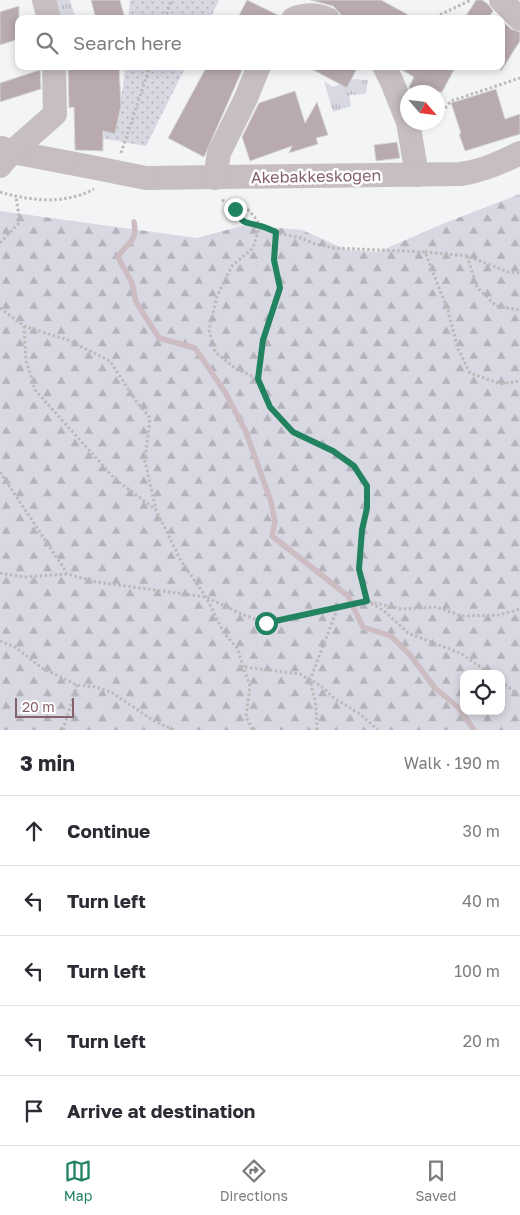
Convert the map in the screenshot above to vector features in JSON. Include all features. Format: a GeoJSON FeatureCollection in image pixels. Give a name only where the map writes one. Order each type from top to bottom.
{"type":"FeatureCollection","features":[{"type":"Feature","properties":{"kind":"street"},"geometry":{"type":"LineString","coordinates":[[44,0],[48,15]]}},
{"type":"Feature","properties":{"kind":"street"},"geometry":{"type":"LineString","coordinates":[[501,0],[520,20]]}},
{"type":"Feature","properties":{"kind":"street","name":"Akebakkeskogen"},"geometry":{"type":"LineString","coordinates":[[4,155],[55,114],[54,70]]}},
{"type":"Feature","properties":{"kind":"street"},"geometry":{"type":"LineString","coordinates":[[216,189],[219,153],[257,70]]}},
{"type":"Feature","properties":{"kind":"street"},"geometry":{"type":"LineString","coordinates":[[386,70],[400,102]]}},
{"type":"Feature","properties":{"kind":"street"},"geometry":{"type":"LineString","coordinates":[[409,130],[417,175]]}},
{"type":"Feature","properties":{"kind":"street","name":"Akebakkeskogen"},"geometry":{"type":"LineString","coordinates":[[4,155],[86,166],[146,178],[198,176],[216,189],[417,175],[460,174],[490,168],[520,154]]}},
{"type":"Feature","properties":{"kind":"path"},"geometry":{"type":"LineString","coordinates":[[166,15],[171,0]]}},
{"type":"Feature","properties":{"kind":"path"},"geometry":{"type":"LineString","coordinates":[[439,15],[471,0]]}},
{"type":"Feature","properties":{"kind":"path"},"geometry":{"type":"LineString","coordinates":[[445,108],[450,101],[520,78]]}},
{"type":"Feature","properties":{"kind":"path"},"geometry":{"type":"LineString","coordinates":[[216,189],[235,209],[241,221],[246,224],[260,226],[315,244],[334,248],[467,256],[508,272],[520,273]]}},
{"type":"Feature","properties":{"kind":"path"},"geometry":{"type":"LineString","coordinates":[[0,243],[20,222],[16,197]]}},
{"type":"Feature","properties":{"kind":"path"},"geometry":{"type":"LineString","coordinates":[[225,200],[232,200],[243,205],[260,226],[253,248],[232,266],[217,296],[209,330],[215,352],[235,368],[258,379]]}},
{"type":"Feature","properties":{"kind":"path"},"geometry":{"type":"LineString","coordinates":[[276,232],[274,260],[280,288],[263,340],[258,379],[270,407],[293,432],[333,451],[354,466],[367,486],[367,508],[362,530],[359,569],[367,601],[384,611],[408,633],[460,653],[485,670]]}},
{"type":"Feature","properties":{"kind":"path"},"geometry":{"type":"LineString","coordinates":[[425,252],[448,310],[458,349],[470,373],[501,384],[520,381]]}},
{"type":"Feature","properties":{"kind":"path"},"geometry":{"type":"LineString","coordinates":[[467,256],[477,287],[496,306],[520,310]]}},
{"type":"Feature","properties":{"kind":"path"},"geometry":{"type":"LineString","coordinates":[[0,308],[24,326],[68,340],[110,361],[136,401],[150,418],[145,460],[156,510],[180,561],[206,597],[224,632],[237,648],[250,686],[246,717],[253,730]]}},
{"type":"Feature","properties":{"kind":"path"},"geometry":{"type":"LineString","coordinates":[[24,326],[26,360],[35,390],[115,479],[156,510]]}},
{"type":"Feature","properties":{"kind":"path"},"geometry":{"type":"LineString","coordinates":[[0,472],[68,574]]}},
{"type":"Feature","properties":{"kind":"path"},"geometry":{"type":"LineString","coordinates":[[0,573],[25,577],[68,574],[97,582],[206,597],[244,616],[266,623],[367,601],[400,609],[436,607],[462,616],[499,615],[520,608]]}},
{"type":"Feature","properties":{"kind":"path"},"geometry":{"type":"LineString","coordinates":[[317,730],[316,705],[310,680],[338,607]]}},
{"type":"Feature","properties":{"kind":"path"},"geometry":{"type":"LineString","coordinates":[[0,642],[15,647],[42,668],[77,685],[95,687],[111,692],[154,721],[174,730]]}},
{"type":"Feature","properties":{"kind":"path"},"geometry":{"type":"LineString","coordinates":[[245,667],[300,674],[360,714],[378,730]]}},
{"type":"Feature","properties":{"kind":"path"},"geometry":{"type":"LineString","coordinates":[[505,684],[520,697]]}},
{"type":"Feature","properties":{"kind":"path"},"geometry":{"type":"LineString","coordinates":[[63,730],[77,685]]}},
{"type":"Feature","properties":{"kind":"green space"},"geometry":{"type":"Polygon","coordinates":[[[53,0],[70,0],[75,15],[59,15],[53,0]]]}},
{"type":"Feature","properties":{"kind":"green space"},"geometry":{"type":"Polygon","coordinates":[[[130,0],[219,0],[212,15],[128,15],[130,0]]]}},
{"type":"Feature","properties":{"kind":"green space"},"geometry":{"type":"Polygon","coordinates":[[[125,70],[184,70],[146,146],[100,138],[117,116],[125,70]]]}},
{"type":"Feature","properties":{"kind":"green space"},"geometry":{"type":"Polygon","coordinates":[[[354,79],[368,80],[366,94],[349,95],[351,106],[333,112],[324,81],[333,87],[354,79]]]}},
{"type":"Feature","properties":{"kind":"green space"},"geometry":{"type":"Polygon","coordinates":[[[520,194],[520,730],[0,730],[0,211],[197,238],[245,225],[302,230],[347,250],[378,252],[445,223],[520,194]]]}},
{"type":"Feature","properties":{"kind":"building"},"geometry":{"type":"Polygon","coordinates":[[[91,0],[120,0],[124,15],[95,15],[91,0]]]}},
{"type":"Feature","properties":{"kind":"building"},"geometry":{"type":"Polygon","coordinates":[[[247,0],[278,15],[239,15],[247,0]]]}},
{"type":"Feature","properties":{"kind":"building"},"geometry":{"type":"Polygon","coordinates":[[[310,0],[381,0],[409,15],[341,15],[333,6],[310,0]]]}},
{"type":"Feature","properties":{"kind":"building"},"geometry":{"type":"Polygon","coordinates":[[[476,0],[482,0],[493,11],[490,15],[467,15],[476,0]]]}},
{"type":"Feature","properties":{"kind":"building"},"geometry":{"type":"Polygon","coordinates":[[[19,6],[19,15],[15,15],[15,40],[0,45],[0,12],[19,6]]]}},
{"type":"Feature","properties":{"kind":"building"},"geometry":{"type":"Polygon","coordinates":[[[505,24],[511,29],[520,32],[520,41],[505,65],[505,24]]]}},
{"type":"Feature","properties":{"kind":"building"},"geometry":{"type":"Polygon","coordinates":[[[40,70],[41,89],[0,102],[0,83],[40,70]]]}},
{"type":"Feature","properties":{"kind":"building"},"geometry":{"type":"Polygon","coordinates":[[[68,70],[119,70],[121,106],[115,134],[103,131],[103,151],[75,150],[74,107],[69,108],[68,70]]]}},
{"type":"Feature","properties":{"kind":"building"},"geometry":{"type":"Polygon","coordinates":[[[205,70],[242,70],[204,157],[168,138],[205,70]]]}},
{"type":"Feature","properties":{"kind":"building"},"geometry":{"type":"Polygon","coordinates":[[[313,70],[356,70],[347,88],[313,70]]]}},
{"type":"Feature","properties":{"kind":"building"},"geometry":{"type":"Polygon","coordinates":[[[402,70],[454,70],[445,86],[410,85],[414,77],[402,70]]]}},
{"type":"Feature","properties":{"kind":"building"},"geometry":{"type":"Polygon","coordinates":[[[496,89],[505,119],[520,114],[520,134],[465,151],[451,103],[496,89]]]}},
{"type":"Feature","properties":{"kind":"building"},"geometry":{"type":"Polygon","coordinates":[[[295,91],[305,123],[317,102],[328,135],[316,138],[318,144],[289,153],[292,146],[250,161],[242,137],[259,103],[295,91]]]}},
{"type":"Feature","properties":{"kind":"building"},"geometry":{"type":"Polygon","coordinates":[[[397,142],[400,158],[376,161],[374,145],[397,142]]]}},
{"type":"Feature","properties":{"kind":"waterway"},"geometry":{"type":"LineString","coordinates":[[134,222],[133,238],[118,257],[132,283],[136,302],[159,338],[195,348],[225,392],[246,432],[271,502],[275,522],[272,536],[348,596],[363,627],[391,636],[410,655],[435,688],[459,708],[474,730]]}},
{"type":"Feature","properties":{"kind":"route"},"geometry":{"type":"LineString","coordinates":[[235,209],[241,221],[246,224],[260,226],[276,232],[274,260],[280,288],[263,340],[258,379],[270,407],[293,432],[333,451],[354,466],[367,486],[367,508],[362,530],[359,569],[367,601],[266,623]]}}]}
